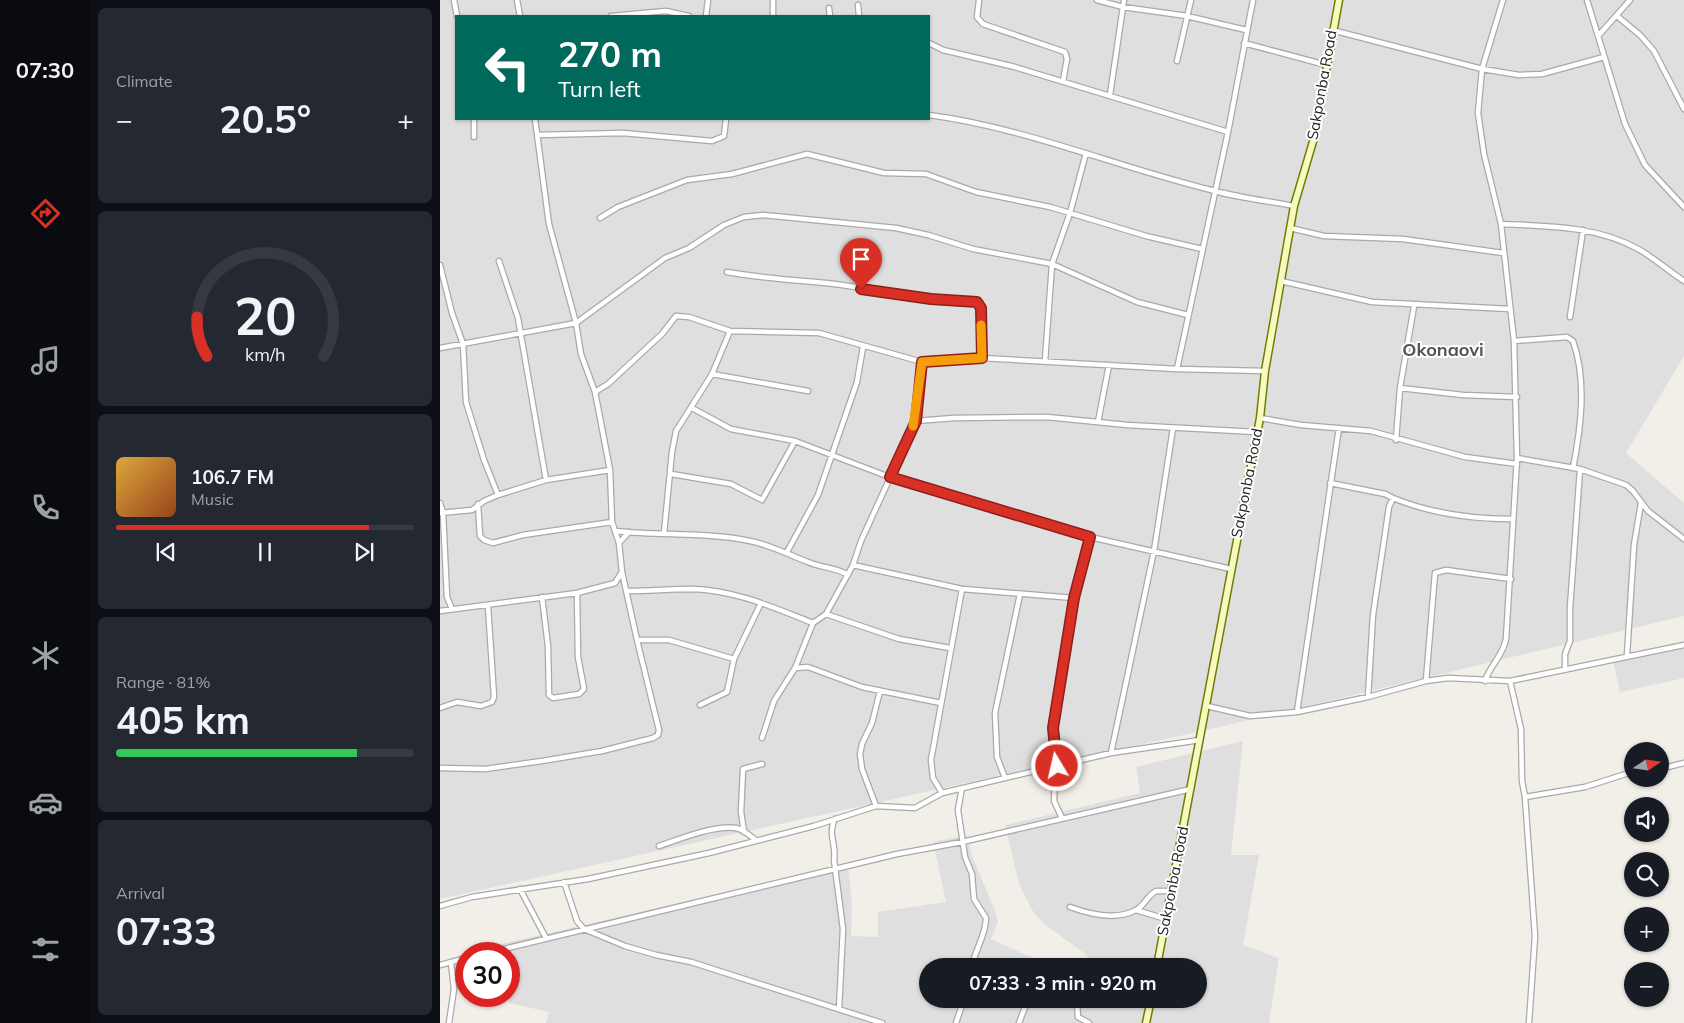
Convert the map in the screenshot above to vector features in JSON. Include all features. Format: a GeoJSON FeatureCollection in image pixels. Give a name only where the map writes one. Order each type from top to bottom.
{"type":"FeatureCollection","features":[{"type":"Feature","properties":{"kind":"main road","name":"Sakponba Road"},"geometry":{"type":"LineString","coordinates":[[1159,958],[1260,418],[1265,371],[1294,206],[1314,138],[1332,30],[1339,0]]}},
{"type":"Feature","properties":{"kind":"main road"},"geometry":{"type":"LineString","coordinates":[[1146,1023],[1149,1008]]}},
{"type":"Feature","properties":{"kind":"street"},"geometry":{"type":"LineString","coordinates":[[454,0],[457,15]]}},
{"type":"Feature","properties":{"kind":"street"},"geometry":{"type":"LineString","coordinates":[[517,0],[520,15]]}},
{"type":"Feature","properties":{"kind":"street"},"geometry":{"type":"LineString","coordinates":[[706,15],[708,0]]}},
{"type":"Feature","properties":{"kind":"street"},"geometry":{"type":"LineString","coordinates":[[773,0],[773,15]]}},
{"type":"Feature","properties":{"kind":"street"},"geometry":{"type":"LineString","coordinates":[[980,0],[977,17],[983,24],[1065,52],[1067,59],[1063,81]]}},
{"type":"Feature","properties":{"kind":"street"},"geometry":{"type":"LineString","coordinates":[[1097,0],[1123,7],[1187,16],[1246,30]]}},
{"type":"Feature","properties":{"kind":"street"},"geometry":{"type":"LineString","coordinates":[[1110,95],[1124,0]]}},
{"type":"Feature","properties":{"kind":"street"},"geometry":{"type":"LineString","coordinates":[[1177,61],[1191,0]]}},
{"type":"Feature","properties":{"kind":"street"},"geometry":{"type":"LineString","coordinates":[[1177,369],[1216,192],[1253,0]]}},
{"type":"Feature","properties":{"kind":"street"},"geometry":{"type":"LineString","coordinates":[[1484,681],[1489,668],[1504,651],[1511,579],[1517,464],[1517,397],[1514,341],[1501,224],[1484,154],[1478,113],[1482,69],[1503,0]]}},
{"type":"Feature","properties":{"kind":"street"},"geometry":{"type":"LineString","coordinates":[[1587,0],[1624,124],[1645,166],[1684,207]]}},
{"type":"Feature","properties":{"kind":"street"},"geometry":{"type":"LineString","coordinates":[[1599,35],[1630,0]]}},
{"type":"Feature","properties":{"kind":"street"},"geometry":{"type":"LineString","coordinates":[[858,5],[859,15]]}},
{"type":"Feature","properties":{"kind":"street"},"geometry":{"type":"LineString","coordinates":[[829,8],[830,15]]}},
{"type":"Feature","properties":{"kind":"street"},"geometry":{"type":"LineString","coordinates":[[622,15],[666,11],[684,15]]}},
{"type":"Feature","properties":{"kind":"street"},"geometry":{"type":"LineString","coordinates":[[1616,16],[1640,35],[1654,52],[1684,109]]}},
{"type":"Feature","properties":{"kind":"street"},"geometry":{"type":"LineString","coordinates":[[1332,30],[1482,69],[1519,76],[1542,74],[1604,58]]}},
{"type":"Feature","properties":{"kind":"street"},"geometry":{"type":"LineString","coordinates":[[1244,43],[1326,65]]}},
{"type":"Feature","properties":{"kind":"street"},"geometry":{"type":"LineString","coordinates":[[930,44],[943,50],[1063,81],[1228,132]]}},
{"type":"Feature","properties":{"kind":"street"},"geometry":{"type":"LineString","coordinates":[[930,115],[960,120],[1086,153],[1216,192],[1294,206]]}},
{"type":"Feature","properties":{"kind":"street"},"geometry":{"type":"LineString","coordinates":[[474,120],[474,137]]}},
{"type":"Feature","properties":{"kind":"street"},"geometry":{"type":"LineString","coordinates":[[440,768],[485,769],[542,761],[602,751],[653,738],[658,735],[659,725],[637,640],[622,572],[619,544],[612,522],[610,470],[595,392],[580,354],[576,323],[549,224],[535,120]]}},
{"type":"Feature","properties":{"kind":"street"},"geometry":{"type":"LineString","coordinates":[[537,135],[623,133],[712,141],[724,136],[726,120]]}},
{"type":"Feature","properties":{"kind":"street"},"geometry":{"type":"LineString","coordinates":[[1045,361],[1047,307],[1052,264],[1070,213],[1086,153]]}},
{"type":"Feature","properties":{"kind":"street"},"geometry":{"type":"LineString","coordinates":[[600,218],[618,207],[687,180],[732,174],[807,154],[884,173],[926,174],[976,192],[1070,213],[1146,236],[1202,249]]}},
{"type":"Feature","properties":{"kind":"street"},"geometry":{"type":"LineString","coordinates":[[440,348],[576,323],[665,258],[689,248],[724,225],[744,217],[763,215],[896,228],[928,234],[973,249],[1052,264],[1137,302],[1188,315]]}},
{"type":"Feature","properties":{"kind":"street"},"geometry":{"type":"LineString","coordinates":[[1501,224],[1583,230],[1615,239],[1639,250],[1684,281]]}},
{"type":"Feature","properties":{"kind":"street"},"geometry":{"type":"LineString","coordinates":[[1290,228],[1324,236],[1402,239],[1503,253]]}},
{"type":"Feature","properties":{"kind":"street"},"geometry":{"type":"LineString","coordinates":[[1570,317],[1583,230]]}},
{"type":"Feature","properties":{"kind":"street"},"geometry":{"type":"LineString","coordinates":[[499,261],[518,318],[546,480]]}},
{"type":"Feature","properties":{"kind":"street"},"geometry":{"type":"LineString","coordinates":[[440,265],[452,313],[463,344],[466,402],[484,460],[498,495]]}},
{"type":"Feature","properties":{"kind":"street"},"geometry":{"type":"LineString","coordinates":[[727,272],[931,299],[977,302],[981,308],[982,358]]}},
{"type":"Feature","properties":{"kind":"street"},"geometry":{"type":"LineString","coordinates":[[1281,281],[1372,302],[1414,306],[1510,310]]}},
{"type":"Feature","properties":{"kind":"street"},"geometry":{"type":"LineString","coordinates":[[1396,440],[1400,388],[1414,306]]}},
{"type":"Feature","properties":{"kind":"street"},"geometry":{"type":"LineString","coordinates":[[595,392],[608,384],[662,334],[676,316],[689,317],[730,331],[819,333],[922,362],[982,358],[1177,369],[1265,371]]}},
{"type":"Feature","properties":{"kind":"street"},"geometry":{"type":"LineString","coordinates":[[664,533],[676,431],[682,418],[692,408],[712,374],[730,331]]}},
{"type":"Feature","properties":{"kind":"street"},"geometry":{"type":"LineString","coordinates":[[1514,341],[1567,337],[1573,341],[1580,386],[1582,423],[1573,468]]}},
{"type":"Feature","properties":{"kind":"street"},"geometry":{"type":"LineString","coordinates":[[787,552],[818,495],[857,382],[864,347]]}},
{"type":"Feature","properties":{"kind":"street"},"geometry":{"type":"LineString","coordinates":[[762,738],[774,701],[795,668],[813,623],[826,614],[853,565],[916,421],[922,362]]}},
{"type":"Feature","properties":{"kind":"street"},"geometry":{"type":"LineString","coordinates":[[1098,422],[1109,365]]}},
{"type":"Feature","properties":{"kind":"street"},"geometry":{"type":"LineString","coordinates":[[712,374],[808,391]]}},
{"type":"Feature","properties":{"kind":"street"},"geometry":{"type":"LineString","coordinates":[[1400,388],[1463,395],[1517,397]]}},
{"type":"Feature","properties":{"kind":"street"},"geometry":{"type":"LineString","coordinates":[[692,408],[731,428],[795,441],[890,477],[1090,537],[1231,569]]}},
{"type":"Feature","properties":{"kind":"street"},"geometry":{"type":"LineString","coordinates":[[916,421],[954,418],[1047,417],[1173,428],[1256,432]]}},
{"type":"Feature","properties":{"kind":"street"},"geometry":{"type":"LineString","coordinates":[[1260,418],[1371,431],[1396,440],[1465,457],[1517,464]]}},
{"type":"Feature","properties":{"kind":"street"},"geometry":{"type":"LineString","coordinates":[[1111,753],[1154,551],[1173,428]]}},
{"type":"Feature","properties":{"kind":"street"},"geometry":{"type":"LineString","coordinates":[[1297,712],[1339,428]]}},
{"type":"Feature","properties":{"kind":"street"},"geometry":{"type":"LineString","coordinates":[[671,474],[731,484],[762,500],[795,441]]}},
{"type":"Feature","properties":{"kind":"street"},"geometry":{"type":"LineString","coordinates":[[1517,458],[1580,469],[1626,485],[1633,490],[1641,503],[1684,539]]}},
{"type":"Feature","properties":{"kind":"street"},"geometry":{"type":"LineString","coordinates":[[1565,669],[1565,654],[1570,641],[1570,608],[1580,469]]}},
{"type":"Feature","properties":{"kind":"street"},"geometry":{"type":"LineString","coordinates":[[442,513],[472,510],[478,504],[498,495],[546,480],[610,470]]}},
{"type":"Feature","properties":{"kind":"street"},"geometry":{"type":"LineString","coordinates":[[1330,483],[1385,494],[1454,516],[1513,520]]}},
{"type":"Feature","properties":{"kind":"street"},"geometry":{"type":"LineString","coordinates":[[1368,697],[1373,615],[1388,507],[1393,498]]}},
{"type":"Feature","properties":{"kind":"street"},"geometry":{"type":"LineString","coordinates":[[440,503],[447,596],[452,609]]}},
{"type":"Feature","properties":{"kind":"street"},"geometry":{"type":"LineString","coordinates":[[1627,655],[1634,545],[1641,503]]}},
{"type":"Feature","properties":{"kind":"street"},"geometry":{"type":"LineString","coordinates":[[478,504],[480,536],[484,540],[493,543],[524,535],[612,522]]}},
{"type":"Feature","properties":{"kind":"street"},"geometry":{"type":"LineString","coordinates":[[616,531],[704,535],[752,541],[848,575]]}},
{"type":"Feature","properties":{"kind":"street"},"geometry":{"type":"LineString","coordinates":[[619,544],[629,532]]}},
{"type":"Feature","properties":{"kind":"street"},"geometry":{"type":"LineString","coordinates":[[1062,818],[1054,801],[1053,728],[1074,598],[1090,537]]}},
{"type":"Feature","properties":{"kind":"street"},"geometry":{"type":"LineString","coordinates":[[853,565],[962,589],[1074,598]]}},
{"type":"Feature","properties":{"kind":"street"},"geometry":{"type":"LineString","coordinates":[[1426,681],[1435,573],[1446,570],[1511,579]]}},
{"type":"Feature","properties":{"kind":"street"},"geometry":{"type":"LineString","coordinates":[[440,611],[577,593],[615,583],[622,572]]}},
{"type":"Feature","properties":{"kind":"street"},"geometry":{"type":"LineString","coordinates":[[627,591],[693,589],[724,593],[761,602],[813,623]]}},
{"type":"Feature","properties":{"kind":"street"},"geometry":{"type":"LineString","coordinates":[[942,793],[933,778],[931,760],[962,589]]}},
{"type":"Feature","properties":{"kind":"street"},"geometry":{"type":"LineString","coordinates":[[542,597],[548,646],[549,695],[554,698],[579,694],[584,689],[578,656],[577,593]]}},
{"type":"Feature","properties":{"kind":"street"},"geometry":{"type":"LineString","coordinates":[[1005,778],[997,757],[995,713],[1020,594]]}},
{"type":"Feature","properties":{"kind":"street"},"geometry":{"type":"LineString","coordinates":[[700,705],[727,692],[734,659],[761,602]]}},
{"type":"Feature","properties":{"kind":"street"},"geometry":{"type":"LineString","coordinates":[[440,708],[457,702],[481,706],[492,702],[494,697],[488,606]]}},
{"type":"Feature","properties":{"kind":"street"},"geometry":{"type":"LineString","coordinates":[[826,614],[899,639],[950,648]]}},
{"type":"Feature","properties":{"kind":"street"},"geometry":{"type":"LineString","coordinates":[[637,640],[669,640],[734,659]]}},
{"type":"Feature","properties":{"kind":"street"},"geometry":{"type":"LineString","coordinates":[[1207,706],[1250,716],[1297,712],[1368,697],[1426,681],[1448,678],[1510,681],[1627,655],[1684,645]]}},
{"type":"Feature","properties":{"kind":"street"},"geometry":{"type":"LineString","coordinates":[[795,668],[808,668],[824,672],[862,687],[942,703]]}},
{"type":"Feature","properties":{"kind":"street"},"geometry":{"type":"LineString","coordinates":[[1510,681],[1521,729],[1522,781],[1525,797],[1535,936],[1529,1023]]}},
{"type":"Feature","properties":{"kind":"street"},"geometry":{"type":"LineString","coordinates":[[876,806],[862,768],[860,754],[862,744],[872,723],[880,691]]}},
{"type":"Feature","properties":{"kind":"street"},"geometry":{"type":"LineString","coordinates":[[440,906],[709,853],[876,806],[915,808],[942,793],[1111,753],[1200,740]]}},
{"type":"Feature","properties":{"kind":"street"},"geometry":{"type":"LineString","coordinates":[[1669,767],[1684,763]]}},
{"type":"Feature","properties":{"kind":"street"},"geometry":{"type":"LineString","coordinates":[[744,832],[741,812],[743,769],[762,764]]}},
{"type":"Feature","properties":{"kind":"street"},"geometry":{"type":"LineString","coordinates":[[1525,797],[1585,787],[1624,775]]}},
{"type":"Feature","properties":{"kind":"street"},"geometry":{"type":"LineString","coordinates":[[962,788],[958,810],[962,842],[965,857],[972,874],[974,899],[986,918],[983,934],[976,948],[974,958]]}},
{"type":"Feature","properties":{"kind":"street"},"geometry":{"type":"LineString","coordinates":[[520,945],[837,870],[897,854],[962,842],[1191,789]]}},
{"type":"Feature","properties":{"kind":"street"},"geometry":{"type":"LineString","coordinates":[[835,819],[830,830],[836,852],[834,860],[837,870],[843,929],[839,1009]]}},
{"type":"Feature","properties":{"kind":"street"},"geometry":{"type":"LineString","coordinates":[[659,846],[690,836],[726,828],[738,828],[756,840]]}},
{"type":"Feature","properties":{"kind":"street"},"geometry":{"type":"LineString","coordinates":[[564,882],[577,921],[584,929],[625,946],[691,962],[882,1023]]}},
{"type":"Feature","properties":{"kind":"street"},"geometry":{"type":"LineString","coordinates":[[520,889],[546,938]]}},
{"type":"Feature","properties":{"kind":"street"},"geometry":{"type":"LineString","coordinates":[[1070,907],[1092,914],[1116,915],[1136,910],[1156,891],[1172,891]]}},
{"type":"Feature","properties":{"kind":"street"},"geometry":{"type":"LineString","coordinates":[[1136,910],[1166,919]]}},
{"type":"Feature","properties":{"kind":"street"},"geometry":{"type":"LineString","coordinates":[[440,965],[455,961]]}},
{"type":"Feature","properties":{"kind":"street"},"geometry":{"type":"LineString","coordinates":[[449,1023],[454,989],[452,962]]}},
{"type":"Feature","properties":{"kind":"street"},"geometry":{"type":"LineString","coordinates":[[956,1023],[961,1008]]}},
{"type":"Feature","properties":{"kind":"street"},"geometry":{"type":"LineString","coordinates":[[1019,1023],[1025,1008]]}},
{"type":"Feature","properties":{"kind":"street"},"geometry":{"type":"LineString","coordinates":[[1076,1023],[1077,1008]]}},
{"type":"Feature","properties":{"kind":"street"},"geometry":{"type":"LineString","coordinates":[[1078,1017],[1089,1023]]}},
{"type":"Feature","properties":{"kind":"shaded area"},"geometry":{"type":"Polygon","coordinates":[[[440,0],[1684,0],[1684,356],[1626,453],[1684,503],[1684,616],[1211,729],[440,899],[440,0]]]}},
{"type":"Feature","properties":{"kind":"shaded area"},"geometry":{"type":"Polygon","coordinates":[[[1684,643],[1684,678],[1620,692],[1613,661],[1684,643]]]}},
{"type":"Feature","properties":{"kind":"shaded area"},"geometry":{"type":"Polygon","coordinates":[[[1243,741],[1231,855],[1259,855],[1243,945],[1279,958],[1269,1023],[546,1023],[549,1012],[520,1005],[520,942],[510,942],[848,864],[852,904],[851,936],[878,937],[878,912],[946,902],[933,842],[967,835],[972,856],[996,913],[998,922],[991,939],[1033,958],[919,958],[919,1008],[1207,1008],[1207,958],[1087,958],[1088,956],[1043,923],[1032,910],[1019,884],[1005,825],[1140,793],[1136,767],[1243,741]]]}},
{"type":"Feature","properties":{"kind":"slow traffic"},"geometry":{"type":"LineString","coordinates":[[913,426],[916,421],[922,362],[982,358],[981,325]]}},
{"type":"Feature","properties":{"kind":"district","name":"Okonaovi"},"geometry":{"type":"Point","coordinates":[1443,350]}},
{"type":"Feature","properties":{"kind":"route"},"geometry":{"type":"LineString","coordinates":[[861,289],[931,299],[977,302],[981,308],[982,358],[922,362],[916,421],[890,477],[913,486],[1090,537],[1074,598],[1053,728],[1054,753],[1057,766]]}}]}
